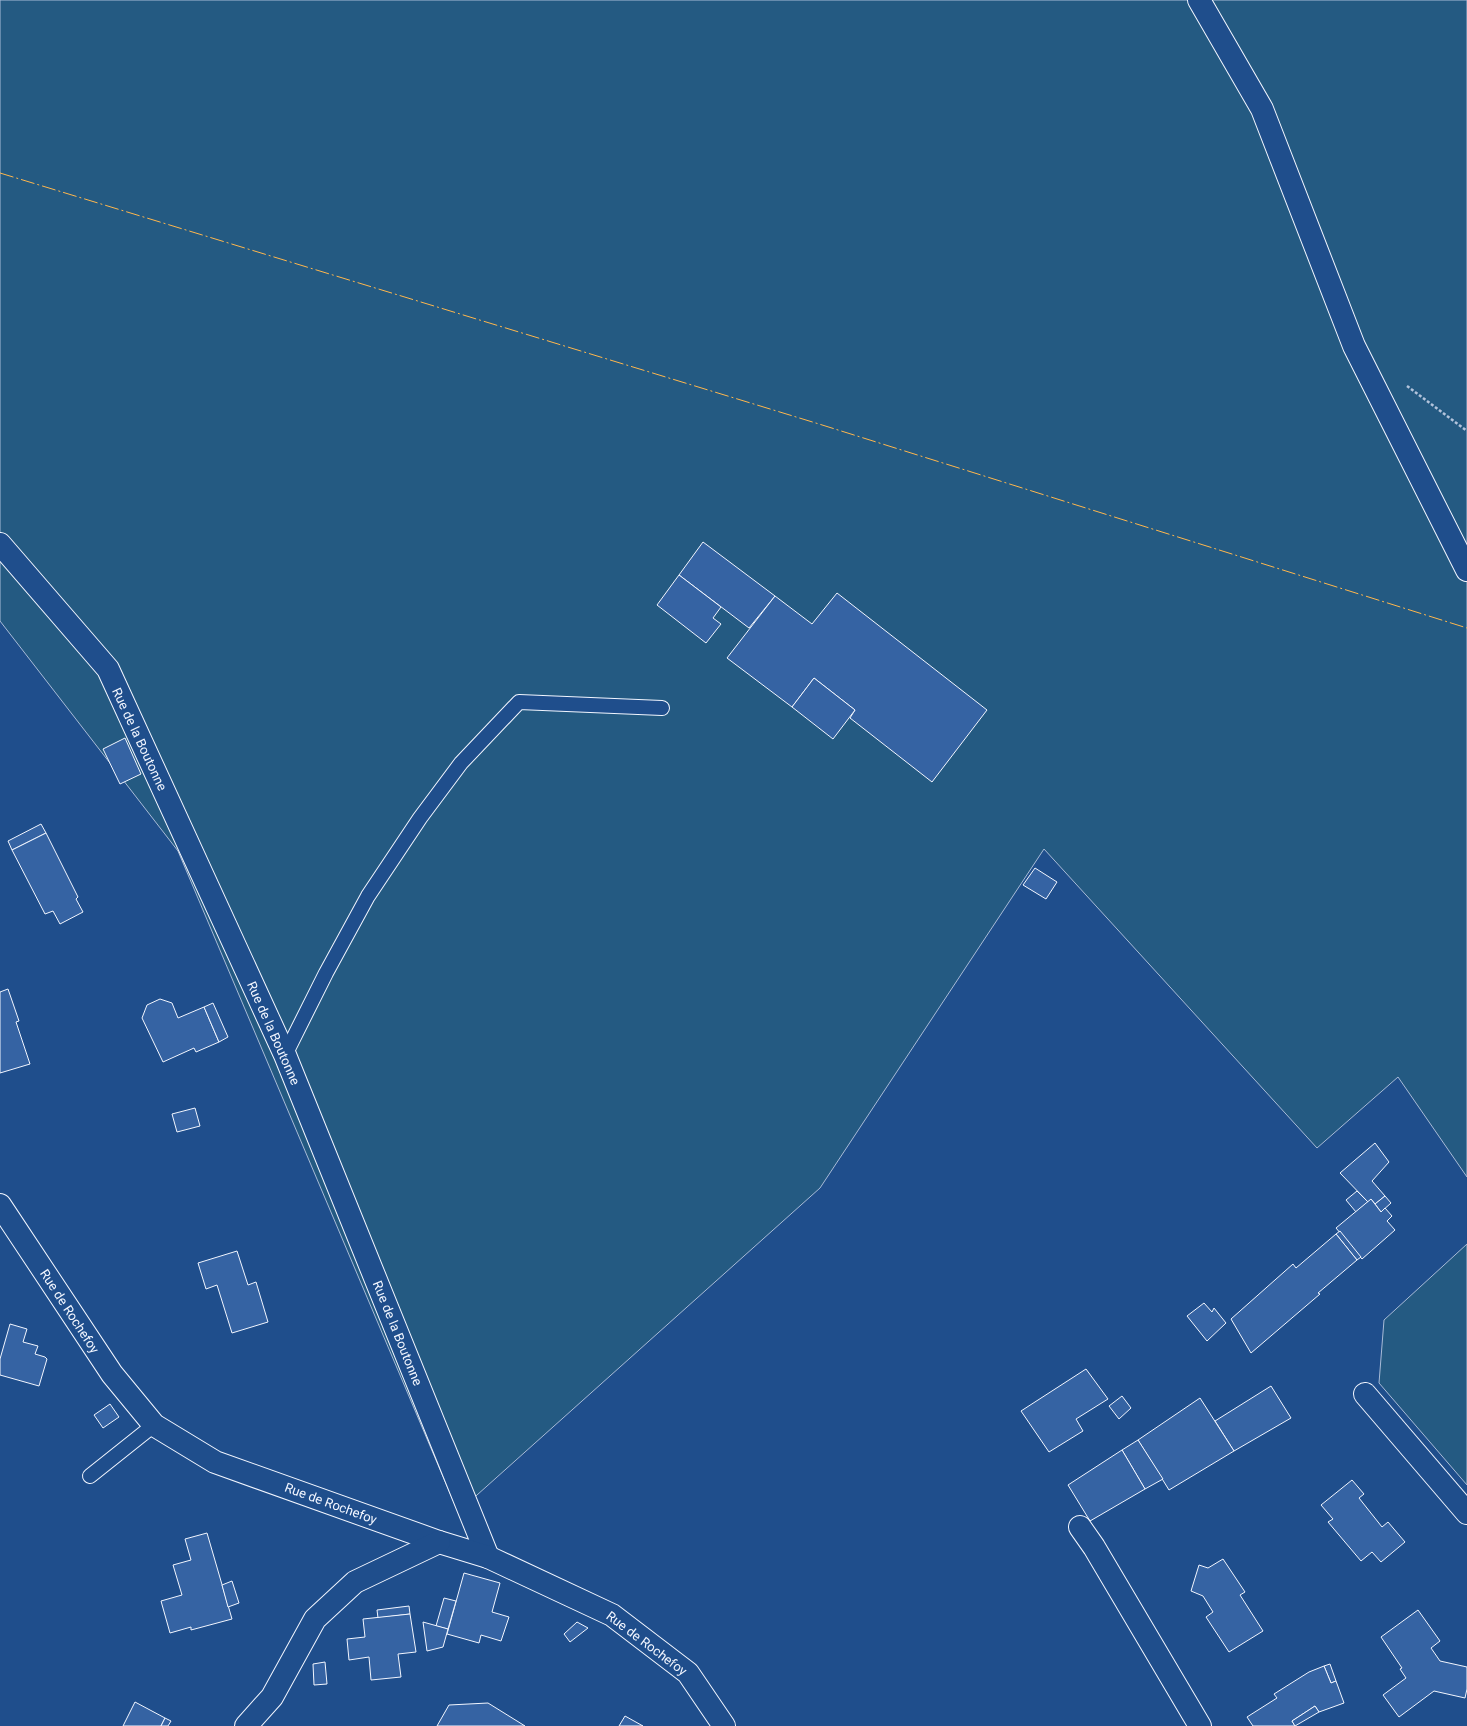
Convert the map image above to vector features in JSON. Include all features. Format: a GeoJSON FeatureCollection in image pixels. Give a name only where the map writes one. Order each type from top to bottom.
{"type":"FeatureCollection","features":[{"type":"Feature","properties":{"kind":"street"},"geometry":{"type":"LineString","coordinates":[[1199,0],[1262,109],[1354,346],[1467,570]]}},
{"type":"Feature","properties":{"kind":"street","name":"Rue de la Boutonne"},"geometry":{"type":"LineString","coordinates":[[0,544],[108,669],[285,1055],[488,1557]]}},
{"type":"Feature","properties":{"kind":"street","name":"Rue de Rochefoy"},"geometry":{"type":"LineString","coordinates":[[0,1205],[112,1374],[154,1425],[215,1462],[439,1542],[488,1557],[612,1615],[688,1673],[724,1726]]}},
{"type":"Feature","properties":{"kind":"street"},"geometry":{"type":"LineString","coordinates":[[1365,1394],[1467,1513]]}},
{"type":"Feature","properties":{"kind":"street"},"geometry":{"type":"LineString","coordinates":[[1080,1527],[1094,1547],[1200,1726]]}},
{"type":"Feature","properties":{"kind":"street"},"geometry":{"type":"LineString","coordinates":[[246,1726],[272,1697],[315,1619],[355,1582],[439,1542]]}},
{"type":"Feature","properties":{"kind":"lane"},"geometry":{"type":"LineString","coordinates":[[285,1055],[326,973],[368,896],[420,818],[461,763],[519,702],[662,708]]}},
{"type":"Feature","properties":{"kind":"lane"},"geometry":{"type":"LineString","coordinates":[[90,1476],[154,1425]]}},
{"type":"Feature","properties":{"kind":"path"},"geometry":{"type":"LineString","coordinates":[[1404,384],[1467,431]]}},
{"type":"Feature","properties":{"kind":"shaded area"},"geometry":{"type":"Polygon","coordinates":[[[0,0],[1467,0],[1467,1177],[1398,1077],[1317,1148],[1044,849],[820,1188],[458,1512],[178,851],[0,621],[0,0]]]}},
{"type":"Feature","properties":{"kind":"shaded area"},"geometry":{"type":"Polygon","coordinates":[[[1467,1244],[1467,1485],[1379,1383],[1384,1320],[1467,1244]]]}},
{"type":"Feature","properties":{"kind":"building"},"geometry":{"type":"Polygon","coordinates":[[[703,542],[775,596],[749,628],[679,575],[703,542]]]}},
{"type":"Feature","properties":{"kind":"building"},"geometry":{"type":"Polygon","coordinates":[[[679,575],[721,607],[713,618],[721,624],[706,643],[657,605],[679,575]]]}},
{"type":"Feature","properties":{"kind":"building"},"geometry":{"type":"Polygon","coordinates":[[[837,593],[987,710],[932,782],[850,718],[855,710],[814,678],[792,707],[727,658],[775,596],[812,624],[837,593]]]}},
{"type":"Feature","properties":{"kind":"building"},"geometry":{"type":"Polygon","coordinates":[[[814,678],[855,710],[833,739],[792,707],[814,678]]]}},
{"type":"Feature","properties":{"kind":"building"},"geometry":{"type":"Polygon","coordinates":[[[125,738],[141,774],[120,784],[103,749],[125,738]]]}},
{"type":"Feature","properties":{"kind":"building"},"geometry":{"type":"Polygon","coordinates":[[[41,824],[46,833],[12,850],[8,841],[41,824]]]}},
{"type":"Feature","properties":{"kind":"building"},"geometry":{"type":"Polygon","coordinates":[[[46,833],[78,897],[76,899],[83,912],[60,924],[53,911],[45,914],[12,850],[46,833]]]}},
{"type":"Feature","properties":{"kind":"building"},"geometry":{"type":"Polygon","coordinates":[[[1035,868],[1057,882],[1046,899],[1023,885],[1035,868]]]}},
{"type":"Feature","properties":{"kind":"building"},"geometry":{"type":"Polygon","coordinates":[[[8,989],[19,1021],[16,1022],[30,1064],[0,1073],[0,992],[8,989]]]}},
{"type":"Feature","properties":{"kind":"building"},"geometry":{"type":"Polygon","coordinates":[[[160,999],[172,1003],[178,1018],[204,1007],[219,1042],[196,1052],[194,1048],[163,1062],[142,1018],[147,1005],[160,999]]]}},
{"type":"Feature","properties":{"kind":"building"},"geometry":{"type":"Polygon","coordinates":[[[213,1003],[228,1037],[219,1042],[204,1007],[213,1003]]]}},
{"type":"Feature","properties":{"kind":"building"},"geometry":{"type":"Polygon","coordinates":[[[195,1108],[200,1126],[177,1132],[172,1114],[195,1108]]]}},
{"type":"Feature","properties":{"kind":"building"},"geometry":{"type":"Polygon","coordinates":[[[1375,1143],[1389,1162],[1372,1181],[1385,1196],[1375,1204],[1371,1199],[1368,1202],[1340,1173],[1375,1143]]]}},
{"type":"Feature","properties":{"kind":"building"},"geometry":{"type":"Polygon","coordinates":[[[1357,1191],[1368,1202],[1356,1212],[1346,1200],[1357,1191]]]}},
{"type":"Feature","properties":{"kind":"building"},"geometry":{"type":"Polygon","coordinates":[[[1385,1196],[1391,1203],[1381,1212],[1375,1204],[1385,1196]]]}},
{"type":"Feature","properties":{"kind":"building"},"geometry":{"type":"Polygon","coordinates":[[[1371,1199],[1381,1212],[1385,1208],[1392,1216],[1387,1221],[1395,1230],[1362,1259],[1336,1228],[1371,1199]]]}},
{"type":"Feature","properties":{"kind":"building"},"geometry":{"type":"Polygon","coordinates":[[[1340,1231],[1361,1257],[1357,1260],[1336,1234],[1340,1231]]]}},
{"type":"Feature","properties":{"kind":"building"},"geometry":{"type":"Polygon","coordinates":[[[1336,1234],[1357,1260],[1251,1353],[1231,1319],[1293,1264],[1296,1268],[1336,1234]]]}},
{"type":"Feature","properties":{"kind":"building"},"geometry":{"type":"Polygon","coordinates":[[[237,1251],[248,1285],[256,1282],[268,1322],[232,1333],[217,1285],[206,1289],[198,1263],[237,1251]]]}},
{"type":"Feature","properties":{"kind":"building"},"geometry":{"type":"Polygon","coordinates":[[[1204,1303],[1212,1312],[1214,1308],[1226,1323],[1207,1341],[1187,1316],[1204,1303]]]}},
{"type":"Feature","properties":{"kind":"building"},"geometry":{"type":"Polygon","coordinates":[[[10,1324],[27,1329],[23,1342],[38,1346],[35,1354],[47,1359],[39,1386],[0,1375],[0,1359],[10,1324]]]}},
{"type":"Feature","properties":{"kind":"building"},"geometry":{"type":"Polygon","coordinates":[[[1086,1369],[1108,1399],[1076,1419],[1083,1431],[1049,1452],[1021,1411],[1086,1369]]]}},
{"type":"Feature","properties":{"kind":"building"},"geometry":{"type":"Polygon","coordinates":[[[1271,1386],[1291,1418],[1234,1451],[1215,1421],[1271,1386]]]}},
{"type":"Feature","properties":{"kind":"building"},"geometry":{"type":"Polygon","coordinates":[[[1122,1396],[1131,1408],[1119,1419],[1109,1406],[1122,1396]]]}},
{"type":"Feature","properties":{"kind":"building"},"geometry":{"type":"Polygon","coordinates":[[[1200,1398],[1234,1451],[1169,1490],[1138,1440],[1200,1398]]]}},
{"type":"Feature","properties":{"kind":"building"},"geometry":{"type":"Polygon","coordinates":[[[110,1404],[119,1417],[103,1428],[94,1415],[110,1404]]]}},
{"type":"Feature","properties":{"kind":"building"},"geometry":{"type":"Polygon","coordinates":[[[1138,1440],[1163,1479],[1145,1489],[1122,1450],[1138,1440]]]}},
{"type":"Feature","properties":{"kind":"building"},"geometry":{"type":"Polygon","coordinates":[[[1122,1450],[1145,1489],[1090,1521],[1068,1485],[1122,1450]]]}},
{"type":"Feature","properties":{"kind":"building"},"geometry":{"type":"Polygon","coordinates":[[[1352,1480],[1364,1494],[1359,1498],[1382,1527],[1388,1522],[1405,1542],[1381,1562],[1372,1552],[1361,1561],[1328,1522],[1333,1519],[1321,1505],[1352,1480]]]}},
{"type":"Feature","properties":{"kind":"building"},"geometry":{"type":"Polygon","coordinates":[[[207,1533],[232,1619],[191,1630],[191,1627],[170,1633],[161,1601],[182,1595],[173,1565],[191,1560],[185,1539],[207,1533]]]}},
{"type":"Feature","properties":{"kind":"building"},"geometry":{"type":"Polygon","coordinates":[[[1223,1559],[1245,1592],[1240,1595],[1263,1631],[1229,1652],[1206,1617],[1213,1612],[1203,1596],[1191,1591],[1199,1565],[1208,1568],[1223,1559]]]}},
{"type":"Feature","properties":{"kind":"building"},"geometry":{"type":"Polygon","coordinates":[[[464,1573],[500,1583],[492,1612],[509,1617],[501,1641],[481,1635],[479,1643],[447,1634],[464,1573]]]}},
{"type":"Feature","properties":{"kind":"building"},"geometry":{"type":"Polygon","coordinates":[[[232,1581],[239,1603],[228,1607],[222,1585],[232,1581]]]}},
{"type":"Feature","properties":{"kind":"building"},"geometry":{"type":"Polygon","coordinates":[[[444,1598],[456,1601],[448,1629],[436,1626],[444,1598]]]}},
{"type":"Feature","properties":{"kind":"building"},"geometry":{"type":"Polygon","coordinates":[[[409,1606],[410,1614],[378,1618],[377,1610],[409,1606]]]}},
{"type":"Feature","properties":{"kind":"building"},"geometry":{"type":"Polygon","coordinates":[[[1418,1610],[1440,1641],[1431,1648],[1440,1661],[1467,1667],[1467,1689],[1465,1698],[1434,1691],[1399,1717],[1383,1695],[1406,1678],[1400,1669],[1402,1668],[1381,1637],[1418,1610]]]}},
{"type":"Feature","properties":{"kind":"building"},"geometry":{"type":"Polygon","coordinates":[[[410,1614],[416,1652],[398,1654],[401,1677],[371,1680],[369,1657],[349,1660],[347,1639],[365,1637],[363,1619],[410,1614]]]}},
{"type":"Feature","properties":{"kind":"building"},"geometry":{"type":"Polygon","coordinates":[[[423,1622],[448,1629],[443,1647],[427,1651],[423,1622]]]}},
{"type":"Feature","properties":{"kind":"building"},"geometry":{"type":"Polygon","coordinates":[[[577,1622],[588,1628],[570,1642],[564,1634],[577,1622]]]}},
{"type":"Feature","properties":{"kind":"building"},"geometry":{"type":"Polygon","coordinates":[[[325,1662],[327,1684],[314,1685],[313,1664],[325,1662]]]}},
{"type":"Feature","properties":{"kind":"building"},"geometry":{"type":"Polygon","coordinates":[[[1330,1664],[1336,1681],[1331,1683],[1324,1666],[1330,1664]]]}},
{"type":"Feature","properties":{"kind":"building"},"geometry":{"type":"Polygon","coordinates":[[[1324,1666],[1331,1683],[1336,1681],[1344,1703],[1319,1712],[1315,1706],[1292,1721],[1295,1726],[1253,1726],[1247,1717],[1277,1698],[1274,1694],[1309,1672],[1324,1666]]]}},
{"type":"Feature","properties":{"kind":"building"},"geometry":{"type":"Polygon","coordinates":[[[135,1702],[165,1718],[161,1726],[123,1726],[135,1702]]]}},
{"type":"Feature","properties":{"kind":"building"},"geometry":{"type":"Polygon","coordinates":[[[488,1703],[525,1726],[437,1726],[449,1705],[488,1703]]]}},
{"type":"Feature","properties":{"kind":"building"},"geometry":{"type":"Polygon","coordinates":[[[1315,1706],[1319,1712],[1295,1726],[1292,1721],[1315,1706]]]}},
{"type":"Feature","properties":{"kind":"building"},"geometry":{"type":"Polygon","coordinates":[[[625,1716],[643,1726],[619,1726],[625,1716]]]}},
{"type":"Feature","properties":{"kind":"building"},"geometry":{"type":"Polygon","coordinates":[[[165,1718],[171,1721],[168,1726],[161,1726],[165,1718]]]}},
{"type":"Feature","properties":{"kind":"power"},"geometry":{"type":"LineString","coordinates":[[0,173],[819,424],[1467,628]]}}]}
